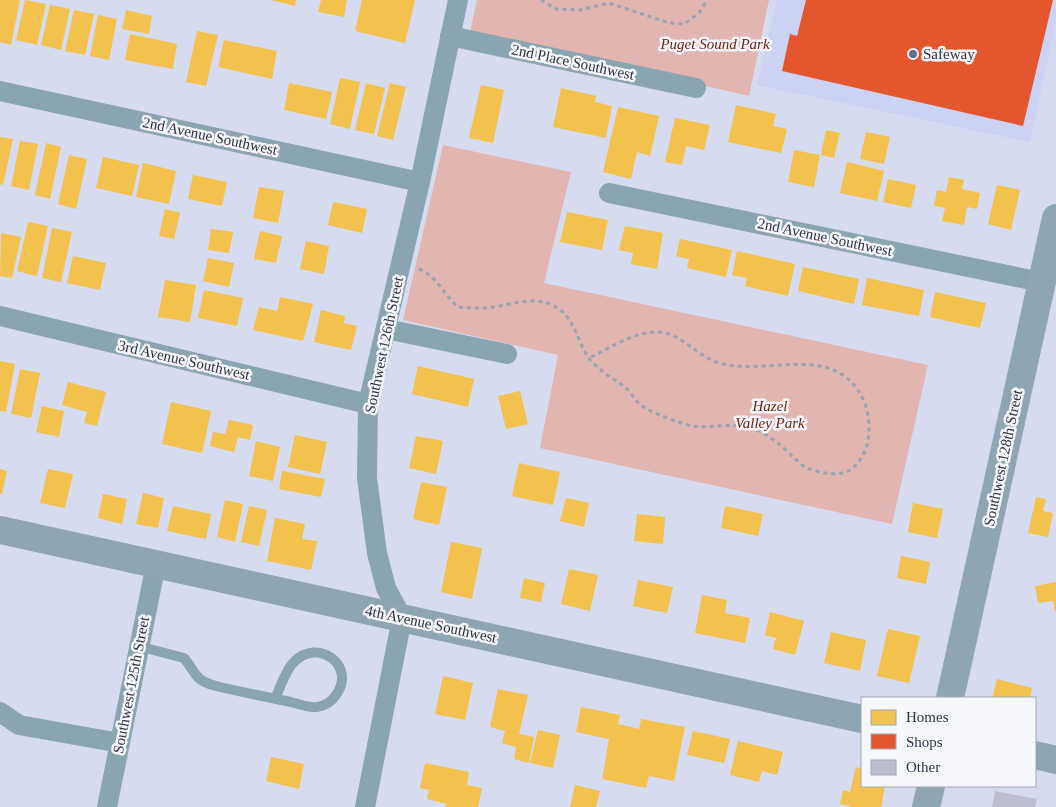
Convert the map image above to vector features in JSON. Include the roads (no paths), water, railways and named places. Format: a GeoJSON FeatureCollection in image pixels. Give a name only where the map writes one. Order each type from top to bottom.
{"type":"FeatureCollection","features":[{"type":"Feature","properties":{"kind":"street","name":"Southwest 126th Street"},"geometry":{"type":"LineString","coordinates":[[402,618],[386,588],[377,553],[367,478],[368,404],[420,182],[458,0]]}},
{"type":"Feature","properties":{"kind":"street","name":"2nd Place Southwest"},"geometry":{"type":"LineString","coordinates":[[450,36],[696,88]]}},
{"type":"Feature","properties":{"kind":"street","name":"2nd Avenue Southwest"},"geometry":{"type":"LineString","coordinates":[[0,91],[420,182]]}},
{"type":"Feature","properties":{"kind":"street","name":"2nd Avenue Southwest"},"geometry":{"type":"LineString","coordinates":[[609,193],[1041,282]]}},
{"type":"Feature","properties":{"kind":"street","name":"Southwest 128th Street"},"geometry":{"type":"LineString","coordinates":[[950,697],[1056,218]]}},
{"type":"Feature","properties":{"kind":"street","name":"3rd Avenue Southwest"},"geometry":{"type":"LineString","coordinates":[[0,316],[368,404]]}},
{"type":"Feature","properties":{"kind":"street"},"geometry":{"type":"LineString","coordinates":[[386,329],[507,354]]}},
{"type":"Feature","properties":{"kind":"street","name":"4th Avenue Southwest"},"geometry":{"type":"LineString","coordinates":[[0,530],[861,719]]}},
{"type":"Feature","properties":{"kind":"street","name":"Southwest 125th Street"},"geometry":{"type":"LineString","coordinates":[[107,807],[156,564]]}},
{"type":"Feature","properties":{"kind":"street"},"geometry":{"type":"LineString","coordinates":[[366,807],[402,618]]}},
{"type":"Feature","properties":{"kind":"street"},"geometry":{"type":"LineString","coordinates":[[0,712],[19,725],[120,743]]}},
{"type":"Feature","properties":{"kind":"street"},"geometry":{"type":"LineString","coordinates":[[1036,756],[1056,760]]}},
{"type":"Feature","properties":{"kind":"street"},"geometry":{"type":"LineString","coordinates":[[926,807],[931,787]]}},
{"type":"Feature","properties":{"kind":"lane"},"geometry":{"type":"LineString","coordinates":[[138,646],[184,658],[197,678],[210,684],[274,699],[315,707],[323,706],[330,702],[340,689],[342,676],[339,666],[336,661],[322,653],[307,653],[293,662],[274,699]]}},
{"type":"Feature","properties":{"kind":"place","name":"Safeway"},"geometry":{"type":"Point","coordinates":[913,54]}},
{"type":"Feature","properties":{"kind":"park label","name":"Puget Sound Park"},"geometry":{"type":"Point","coordinates":[715,44]}},
{"type":"Feature","properties":{"kind":"park label","name":"Hazel Valley Park"},"geometry":{"type":"Point","coordinates":[770,414]}}]}
